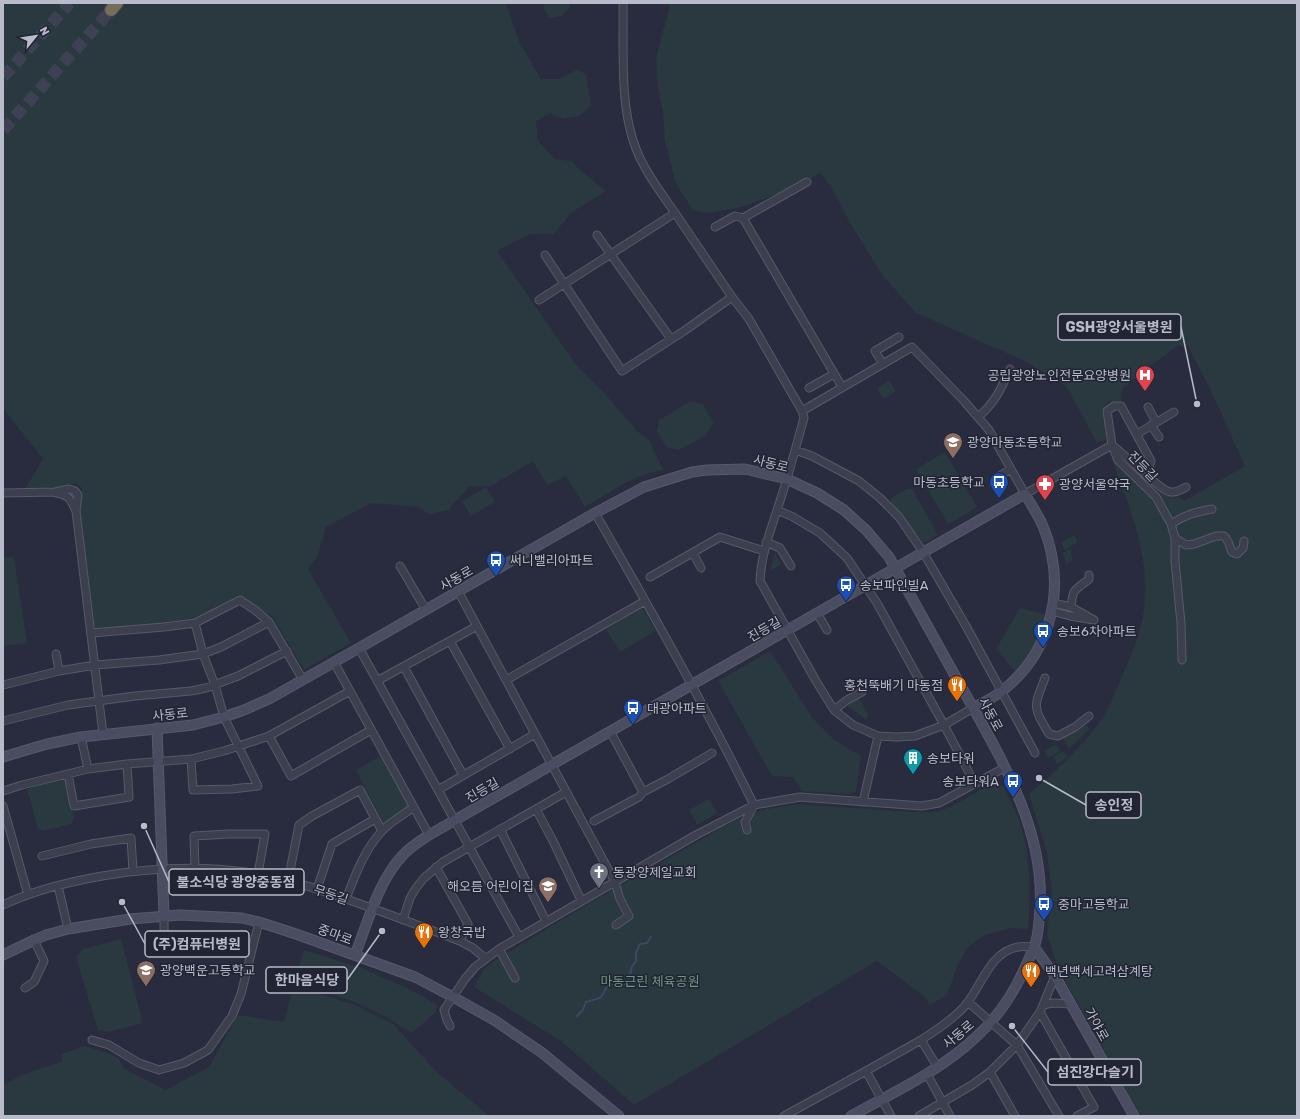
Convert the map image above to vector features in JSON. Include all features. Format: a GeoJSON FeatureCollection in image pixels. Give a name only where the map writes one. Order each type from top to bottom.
{"type":"FeatureCollection","features":[{"type":"Feature","properties":{"kind":"street"},"geometry":{"type":"LineString","coordinates":[[623,3],[623,55],[627,121],[642,162],[732,297],[749,319],[802,411],[804,418],[787,479],[766,542],[760,567],[760,581],[834,710],[853,725],[878,736],[897,737],[916,736],[944,725],[1002,691],[1013,681],[1033,657],[1042,642],[1053,607],[1055,582],[1049,545],[1043,525],[989,430],[964,401],[912,347],[802,411]]}},
{"type":"Feature","properties":{"kind":"street"},"geometry":{"type":"LineString","coordinates":[[715,227],[734,216],[743,218],[807,182]]}},
{"type":"Feature","properties":{"kind":"street"},"geometry":{"type":"LineString","coordinates":[[539,300],[675,213]]}},
{"type":"Feature","properties":{"kind":"street"},"geometry":{"type":"LineString","coordinates":[[743,218],[842,387]]}},
{"type":"Feature","properties":{"kind":"street"},"geometry":{"type":"LineString","coordinates":[[597,235],[672,339]]}},
{"type":"Feature","properties":{"kind":"street"},"geometry":{"type":"LineString","coordinates":[[545,255],[622,371],[672,339],[732,297]]}},
{"type":"Feature","properties":{"kind":"street"},"geometry":{"type":"LineString","coordinates":[[883,364],[875,351],[899,337]]}},
{"type":"Feature","properties":{"kind":"street"},"geometry":{"type":"LineString","coordinates":[[978,417],[989,408],[999,394],[1010,370]]}},
{"type":"Feature","properties":{"kind":"street"},"geometry":{"type":"LineString","coordinates":[[809,388],[834,374]]}},
{"type":"Feature","properties":{"kind":"street"},"geometry":{"type":"LineString","coordinates":[[1143,472],[1149,467],[1151,461],[1121,406],[1114,406],[1107,411],[1112,445],[1143,472],[1164,489],[1171,492],[1176,492],[1186,487]]}},
{"type":"Feature","properties":{"kind":"street"},"geometry":{"type":"LineString","coordinates":[[1148,407],[1159,438]]}},
{"type":"Feature","properties":{"kind":"street"},"geometry":{"type":"LineString","coordinates":[[1137,434],[1174,412]]}},
{"type":"Feature","properties":{"kind":"street","name":"진등길"},"geometry":{"type":"LineString","coordinates":[[355,955],[383,883],[403,855],[429,835],[1112,445],[1118,460],[1156,498],[1171,524],[1175,538],[1182,660]]}},
{"type":"Feature","properties":{"kind":"street"},"geometry":{"type":"LineString","coordinates":[[795,450],[812,456],[860,481],[899,517],[923,552],[1002,691],[1035,753]]}},
{"type":"Feature","properties":{"kind":"street","name":"사동로"},"geometry":{"type":"LineString","coordinates":[[3,756],[47,744],[81,737],[193,725],[244,710],[269,699],[595,513],[644,487],[692,472],[725,469],[745,469],[787,479],[817,493],[844,510],[867,531],[882,548],[895,568],[974,708],[1014,787],[1029,826],[1041,891],[1039,924],[1034,947],[1018,982],[1000,1012],[977,1037],[938,1068],[856,1115]]}},
{"type":"Feature","properties":{"kind":"street"},"geometry":{"type":"LineString","coordinates":[[998,477],[1011,470]]}},
{"type":"Feature","properties":{"kind":"street"},"geometry":{"type":"LineString","coordinates":[[4,493],[55,492],[69,489],[75,491],[78,495],[76,511],[103,734]]}},
{"type":"Feature","properties":{"kind":"street"},"geometry":{"type":"LineString","coordinates":[[1171,524],[1181,517],[1194,512],[1212,509]]}},
{"type":"Feature","properties":{"kind":"street"},"geometry":{"type":"LineString","coordinates":[[777,510],[793,517],[820,533],[847,558],[866,585],[975,784]]}},
{"type":"Feature","properties":{"kind":"street"},"geometry":{"type":"LineString","coordinates":[[595,513],[692,685],[754,804]]}},
{"type":"Feature","properties":{"kind":"street"},"geometry":{"type":"LineString","coordinates":[[1175,538],[1186,545],[1194,544],[1216,536],[1224,536],[1228,539],[1229,547],[1232,552],[1236,554],[1243,548],[1244,541]]}},
{"type":"Feature","properties":{"kind":"street"},"geometry":{"type":"LineString","coordinates":[[650,577],[720,538],[764,551]]}},
{"type":"Feature","properties":{"kind":"street"},"geometry":{"type":"LineString","coordinates":[[766,542],[780,548],[791,566]]}},
{"type":"Feature","properties":{"kind":"street"},"geometry":{"type":"LineString","coordinates":[[693,553],[701,568]]}},
{"type":"Feature","properties":{"kind":"street"},"geometry":{"type":"LineString","coordinates":[[400,566],[426,610]]}},
{"type":"Feature","properties":{"kind":"street"},"geometry":{"type":"LineString","coordinates":[[1071,607],[1074,590],[1088,579],[1089,575]]}},
{"type":"Feature","properties":{"kind":"street"},"geometry":{"type":"LineString","coordinates":[[458,591],[615,882],[620,898],[629,916],[616,924]]}},
{"type":"Feature","properties":{"kind":"street"},"geometry":{"type":"LineString","coordinates":[[91,633],[195,623],[240,600],[269,622],[303,680]]}},
{"type":"Feature","properties":{"kind":"street"},"geometry":{"type":"LineString","coordinates":[[506,680],[645,601]]}},
{"type":"Feature","properties":{"kind":"street"},"geometry":{"type":"LineString","coordinates":[[1053,607],[1071,607],[1094,620],[1070,616],[1053,607]]}},
{"type":"Feature","properties":{"kind":"street"},"geometry":{"type":"LineString","coordinates":[[817,613],[827,630]]}},
{"type":"Feature","properties":{"kind":"street"},"geometry":{"type":"LineString","coordinates":[[3,685],[60,671],[95,665],[159,660],[203,654],[269,622]]}},
{"type":"Feature","properties":{"kind":"street"},"geometry":{"type":"LineString","coordinates":[[190,759],[193,790],[232,789],[258,786],[224,717],[215,685],[203,654],[195,623]]}},
{"type":"Feature","properties":{"kind":"street"},"geometry":{"type":"LineString","coordinates":[[378,681],[477,626]]}},
{"type":"Feature","properties":{"kind":"street"},"geometry":{"type":"LineString","coordinates":[[450,641],[510,749]]}},
{"type":"Feature","properties":{"kind":"street"},"geometry":{"type":"LineString","coordinates":[[359,648],[519,937]]}},
{"type":"Feature","properties":{"kind":"street"},"geometry":{"type":"LineString","coordinates":[[3,721],[68,705],[191,691],[215,685],[238,676],[287,651]]}},
{"type":"Feature","properties":{"kind":"street"},"geometry":{"type":"LineString","coordinates":[[56,654],[60,671]]}},
{"type":"Feature","properties":{"kind":"street"},"geometry":{"type":"LineString","coordinates":[[334,662],[429,835]]}},
{"type":"Feature","properties":{"kind":"street"},"geometry":{"type":"LineString","coordinates":[[404,667],[464,776]]}},
{"type":"Feature","properties":{"kind":"street"},"geometry":{"type":"LineString","coordinates":[[1045,678],[1036,701],[1037,714],[1050,734],[1058,736],[1075,727],[1089,716]]}},
{"type":"Feature","properties":{"kind":"street"},"geometry":{"type":"LineString","coordinates":[[3,791],[88,769],[190,759],[239,746],[269,736],[350,691]]}},
{"type":"Feature","properties":{"kind":"street"},"geometry":{"type":"LineString","coordinates":[[834,710],[847,700],[862,692]]}},
{"type":"Feature","properties":{"kind":"street"},"geometry":{"type":"LineString","coordinates":[[157,728],[164,929],[166,937]]}},
{"type":"Feature","properties":{"kind":"street"},"geometry":{"type":"LineString","coordinates":[[269,736],[291,776],[371,730]]}},
{"type":"Feature","properties":{"kind":"street"},"geometry":{"type":"LineString","coordinates":[[610,732],[643,792]]}},
{"type":"Feature","properties":{"kind":"street"},"geometry":{"type":"LineString","coordinates":[[438,790],[535,734]]}},
{"type":"Feature","properties":{"kind":"street"},"geometry":{"type":"LineString","coordinates":[[863,802],[878,736]]}},
{"type":"Feature","properties":{"kind":"street"},"geometry":{"type":"LineString","coordinates":[[81,737],[88,769]]}},
{"type":"Feature","properties":{"kind":"street"},"geometry":{"type":"LineString","coordinates":[[594,821],[640,798],[643,792],[712,754]]}},
{"type":"Feature","properties":{"kind":"street"},"geometry":{"type":"LineString","coordinates":[[68,774],[74,806],[129,797],[127,764]]}},
{"type":"Feature","properties":{"kind":"street"},"geometry":{"type":"LineString","coordinates":[[450,1026],[444,1010],[475,967],[485,958],[582,900],[754,804],[800,797],[922,806],[939,803],[1004,768]]}},
{"type":"Feature","properties":{"kind":"street"},"geometry":{"type":"LineString","coordinates":[[288,881],[300,825],[312,816],[360,790],[382,831]]}},
{"type":"Feature","properties":{"kind":"street"},"geometry":{"type":"LineString","coordinates":[[403,920],[410,898],[424,878],[442,862],[566,792]]}},
{"type":"Feature","properties":{"kind":"street"},"geometry":{"type":"LineString","coordinates":[[747,830],[745,822],[754,804]]}},
{"type":"Feature","properties":{"kind":"street"},"geometry":{"type":"LineString","coordinates":[[3,806],[6,825],[28,894]]}},
{"type":"Feature","properties":{"kind":"street"},"geometry":{"type":"LineString","coordinates":[[346,899],[356,872],[368,849],[382,831],[414,808]]}},
{"type":"Feature","properties":{"kind":"street"},"geometry":{"type":"LineString","coordinates":[[536,809],[582,900]]}},
{"type":"Feature","properties":{"kind":"street"},"geometry":{"type":"LineString","coordinates":[[317,889],[332,844],[376,818]]}},
{"type":"Feature","properties":{"kind":"street"},"geometry":{"type":"LineString","coordinates":[[500,829],[546,921]]}},
{"type":"Feature","properties":{"kind":"street"},"geometry":{"type":"LineString","coordinates":[[195,868],[194,836],[265,834],[258,874]]}},
{"type":"Feature","properties":{"kind":"street"},"geometry":{"type":"LineString","coordinates":[[42,856],[91,844],[131,838],[133,871]]}},
{"type":"Feature","properties":{"kind":"street"},"geometry":{"type":"LineString","coordinates":[[436,867],[468,924],[460,942]]}},
{"type":"Feature","properties":{"kind":"street","name":"무등길"},"geometry":{"type":"LineString","coordinates":[[3,905],[28,894],[58,886],[86,879],[133,871],[162,868],[195,868],[258,874],[317,889],[373,908],[460,942],[473,948],[485,958]]}},
{"type":"Feature","properties":{"kind":"street"},"geometry":{"type":"LineString","coordinates":[[58,886],[68,929]]}},
{"type":"Feature","properties":{"kind":"street","name":"중마로"},"geometry":{"type":"LineString","coordinates":[[3,955],[34,940],[68,929],[130,919],[180,915],[242,918],[259,922],[414,977],[453,997],[494,1020],[541,1052],[619,1116]]}},
{"type":"Feature","properties":{"kind":"street"},"geometry":{"type":"LineString","coordinates":[[92,1040],[109,1045],[139,1063],[159,1070],[184,1063],[208,1050],[232,1016],[242,994],[259,922]]}},
{"type":"Feature","properties":{"kind":"street"},"geometry":{"type":"LineString","coordinates":[[25,988],[34,982],[44,961],[34,940]]}},
{"type":"Feature","properties":{"kind":"street"},"geometry":{"type":"LineString","coordinates":[[784,1116],[937,1030],[968,1002],[991,965],[1002,953],[1019,947],[1034,947]]}},
{"type":"Feature","properties":{"kind":"street","name":"가야로"},"geometry":{"type":"LineString","coordinates":[[1034,947],[1055,976],[1134,1116]]}},
{"type":"Feature","properties":{"kind":"street"},"geometry":{"type":"LineString","coordinates":[[499,949],[515,978]]}},
{"type":"Feature","properties":{"kind":"street"},"geometry":{"type":"LineString","coordinates":[[919,1116],[943,1103],[990,1072],[1017,1045],[1041,1009],[1055,976]]}},
{"type":"Feature","properties":{"kind":"street"},"geometry":{"type":"LineString","coordinates":[[968,1002],[990,1023],[1017,1045],[1059,1116]]}},
{"type":"Feature","properties":{"kind":"street"},"geometry":{"type":"LineString","coordinates":[[1041,1009],[1053,1003],[1071,1004]]}},
{"type":"Feature","properties":{"kind":"street"},"geometry":{"type":"LineString","coordinates":[[1041,1009],[1094,1107],[1077,1116]]}},
{"type":"Feature","properties":{"kind":"street"},"geometry":{"type":"LineString","coordinates":[[921,1040],[938,1068]]}},
{"type":"Feature","properties":{"kind":"street"},"geometry":{"type":"LineString","coordinates":[[866,1071],[891,1116]]}},
{"type":"Feature","properties":{"kind":"street"},"geometry":{"type":"LineString","coordinates":[[990,1072],[1015,1116]]}},
{"type":"Feature","properties":{"kind":"street"},"geometry":{"type":"LineString","coordinates":[[927,1074],[950,1116]]}},
{"type":"Feature","properties":{"kind":"green space"},"geometry":{"type":"Polygon","coordinates":[[[3,3],[505,3],[520,43],[541,79],[559,79],[578,69],[586,75],[591,106],[579,116],[563,119],[550,113],[536,121],[538,141],[555,159],[571,161],[606,191],[571,213],[554,234],[530,234],[497,251],[576,365],[606,395],[638,432],[649,440],[663,470],[632,480],[585,507],[566,476],[547,485],[533,461],[491,486],[469,487],[448,510],[429,514],[418,507],[371,503],[326,527],[318,555],[308,569],[351,643],[304,670],[272,616],[239,595],[197,617],[165,623],[94,630],[80,514],[82,488],[75,483],[55,489],[25,489],[43,459],[3,408],[3,3]]]}},
{"type":"Feature","properties":{"kind":"green space"},"geometry":{"type":"Polygon","coordinates":[[[543,3],[569,3],[570,7],[561,16],[549,18],[544,9],[543,3]]]}},
{"type":"Feature","properties":{"kind":"green space"},"geometry":{"type":"Polygon","coordinates":[[[669,3],[1297,3],[1297,1116],[1141,1116],[1058,968],[1047,934],[1052,891],[1047,853],[1029,794],[1075,752],[1102,718],[1110,704],[1131,655],[1143,613],[1145,583],[1139,538],[1111,457],[1114,456],[1173,498],[1178,496],[1184,501],[1245,466],[1210,389],[1188,346],[1177,346],[1141,373],[1122,389],[1121,401],[1110,401],[1102,410],[1107,439],[1097,443],[1066,386],[1025,361],[916,313],[883,276],[850,223],[830,185],[820,173],[788,190],[742,207],[708,213],[693,210],[676,184],[665,141],[663,113],[658,87],[656,60],[669,11],[669,3]]]}},
{"type":"Feature","properties":{"kind":"green space"},"geometry":{"type":"Polygon","coordinates":[[[889,380],[896,391],[884,399],[877,388],[889,380]]]}},
{"type":"Feature","properties":{"kind":"green space"},"geometry":{"type":"Polygon","coordinates":[[[690,401],[703,404],[714,423],[705,436],[678,450],[666,447],[657,431],[659,420],[690,401]]]}},
{"type":"Feature","properties":{"kind":"green space"},"geometry":{"type":"Polygon","coordinates":[[[945,452],[977,507],[951,523],[947,522],[916,469],[945,452]]]}},
{"type":"Feature","properties":{"kind":"green space"},"geometry":{"type":"Polygon","coordinates":[[[486,487],[495,502],[471,516],[462,501],[486,487]]]}},
{"type":"Feature","properties":{"kind":"green space"},"geometry":{"type":"Polygon","coordinates":[[[907,489],[911,489],[914,492],[938,535],[926,542],[923,542],[891,503],[891,498],[907,489]]]}},
{"type":"Feature","properties":{"kind":"green space"},"geometry":{"type":"Polygon","coordinates":[[[1074,535],[1078,542],[1065,550],[1061,543],[1074,535]]]}},
{"type":"Feature","properties":{"kind":"green space"},"geometry":{"type":"Polygon","coordinates":[[[1070,549],[1073,560],[1066,565],[1063,553],[1070,549]]]}},
{"type":"Feature","properties":{"kind":"green space"},"geometry":{"type":"Polygon","coordinates":[[[775,553],[781,564],[770,571],[775,553]]]}},
{"type":"Feature","properties":{"kind":"green space"},"geometry":{"type":"Polygon","coordinates":[[[14,557],[27,643],[3,646],[3,558],[14,557]]]}},
{"type":"Feature","properties":{"kind":"green space"},"geometry":{"type":"Polygon","coordinates":[[[642,608],[656,631],[620,652],[606,629],[642,608]]]}},
{"type":"Feature","properties":{"kind":"green space"},"geometry":{"type":"Polygon","coordinates":[[[1020,608],[1047,615],[1034,645],[1021,665],[1015,671],[996,649],[1020,608]]]}},
{"type":"Feature","properties":{"kind":"green space"},"geometry":{"type":"Polygon","coordinates":[[[770,651],[813,719],[833,739],[861,756],[856,791],[851,794],[802,791],[793,777],[772,776],[718,681],[770,651]]]}},
{"type":"Feature","properties":{"kind":"green space"},"geometry":{"type":"Polygon","coordinates":[[[859,698],[868,715],[866,720],[846,705],[859,698]]]}},
{"type":"Feature","properties":{"kind":"green space"},"geometry":{"type":"Polygon","coordinates":[[[1087,724],[1089,730],[1069,749],[1063,738],[1087,724]]]}},
{"type":"Feature","properties":{"kind":"green space"},"geometry":{"type":"Polygon","coordinates":[[[1056,744],[1060,751],[1048,758],[1044,751],[1056,744]]]}},
{"type":"Feature","properties":{"kind":"green space"},"geometry":{"type":"Polygon","coordinates":[[[1063,751],[1068,757],[1057,764],[1053,757],[1063,751]]]}},
{"type":"Feature","properties":{"kind":"green space"},"geometry":{"type":"Polygon","coordinates":[[[380,756],[383,757],[408,804],[407,808],[387,823],[383,823],[356,770],[380,756]]]}},
{"type":"Feature","properties":{"kind":"green space"},"geometry":{"type":"Polygon","coordinates":[[[63,778],[67,780],[74,819],[72,824],[43,831],[38,829],[27,789],[63,778]]]}},
{"type":"Feature","properties":{"kind":"green space","name":"마동근린 체육공원"},"geometry":{"type":"Polygon","coordinates":[[[993,783],[1003,786],[1016,811],[1023,833],[1029,874],[1030,902],[1028,929],[1011,928],[985,935],[968,947],[958,965],[947,995],[930,1005],[926,998],[877,961],[634,1105],[561,1041],[474,987],[484,969],[495,960],[591,902],[732,822],[762,810],[796,804],[913,812],[937,812],[952,806],[993,783]]]}},
{"type":"Feature","properties":{"kind":"green space"},"geometry":{"type":"Polygon","coordinates":[[[709,799],[717,813],[697,825],[689,810],[709,799]]]}},
{"type":"Feature","properties":{"kind":"green space"},"geometry":{"type":"Polygon","coordinates":[[[121,939],[143,1023],[108,1032],[98,1030],[76,957],[83,949],[121,939]]]}},
{"type":"Feature","properties":{"kind":"green space"},"geometry":{"type":"Polygon","coordinates":[[[304,950],[359,967],[411,990],[437,1005],[436,1012],[412,1033],[389,1019],[353,1002],[329,993],[293,984],[304,950]]]}},
{"type":"Feature","properties":{"kind":"green space"},"geometry":{"type":"Polygon","coordinates":[[[293,986],[353,1004],[393,1024],[436,1071],[489,1116],[3,1116],[3,1085],[22,1075],[62,1061],[62,1054],[85,1046],[108,1053],[119,1059],[123,1068],[165,1090],[209,1067],[238,1015],[284,1022],[293,986]]]}},
{"type":"Feature","properties":{"kind":"waterway"},"geometry":{"type":"LineString","coordinates":[[577,1016],[583,1010],[586,1002],[601,997],[608,986],[614,984],[623,985],[628,982],[632,967],[636,961],[636,953],[640,944],[647,943],[651,937]]}},
{"type":"Feature","properties":{"kind":"tunnel"},"geometry":{"type":"LineString","coordinates":[[3,77],[70,3]]}},
{"type":"Feature","properties":{"kind":"tunnel"},"geometry":{"type":"LineString","coordinates":[[3,130],[111,10]]}},
{"type":"Feature","properties":{"kind":"place","name":"공립광양노인전문요양병원"},"geometry":{"type":"Point","coordinates":[1145,392]}},
{"type":"Feature","properties":{"kind":"place","name":"GSH광양서울병원"},"geometry":{"type":"Point","coordinates":[1197,404]}},
{"type":"Feature","properties":{"kind":"place","name":"광양마동초등학교"},"geometry":{"type":"Point","coordinates":[953,459]}},
{"type":"Feature","properties":{"kind":"place","name":"마동초등학교"},"geometry":{"type":"Point","coordinates":[999,499]}},
{"type":"Feature","properties":{"kind":"place","name":"광양서울약국"},"geometry":{"type":"Point","coordinates":[1045,501]}},
{"type":"Feature","properties":{"kind":"place","name":"써니밸리아파트"},"geometry":{"type":"Point","coordinates":[496,577]}},
{"type":"Feature","properties":{"kind":"place","name":"송보파인빌A"},"geometry":{"type":"Point","coordinates":[846,602]}},
{"type":"Feature","properties":{"kind":"place","name":"송보6차아파트"},"geometry":{"type":"Point","coordinates":[1043,648]}},
{"type":"Feature","properties":{"kind":"place","name":"홍천뚝배기 마동점"},"geometry":{"type":"Point","coordinates":[957,702]}},
{"type":"Feature","properties":{"kind":"place","name":"대광아파트"},"geometry":{"type":"Point","coordinates":[633,725]}},
{"type":"Feature","properties":{"kind":"place","name":"송보타워"},"geometry":{"type":"Point","coordinates":[913,775]}},
{"type":"Feature","properties":{"kind":"place","name":"송인정"},"geometry":{"type":"Point","coordinates":[1039,778]}},
{"type":"Feature","properties":{"kind":"place","name":"송보타워A"},"geometry":{"type":"Point","coordinates":[1013,798]}},
{"type":"Feature","properties":{"kind":"place","name":"불소식당 광양중동점"},"geometry":{"type":"Point","coordinates":[144,826]}},
{"type":"Feature","properties":{"kind":"place","name":"동광양제일교회"},"geometry":{"type":"Point","coordinates":[599,889]}},
{"type":"Feature","properties":{"kind":"place","name":"(주)컴퓨터병원"},"geometry":{"type":"Point","coordinates":[122,902]}},
{"type":"Feature","properties":{"kind":"place","name":"해오름 어린이집"},"geometry":{"type":"Point","coordinates":[548,903]}},
{"type":"Feature","properties":{"kind":"place","name":"중마고등학교"},"geometry":{"type":"Point","coordinates":[1044,921]}},
{"type":"Feature","properties":{"kind":"place","name":"한마음식당"},"geometry":{"type":"Point","coordinates":[382,931]}},
{"type":"Feature","properties":{"kind":"place","name":"왕창국밥"},"geometry":{"type":"Point","coordinates":[424,949]}},
{"type":"Feature","properties":{"kind":"place","name":"광양백운고등학교"},"geometry":{"type":"Point","coordinates":[146,987]}},
{"type":"Feature","properties":{"kind":"place","name":"백년백세고려삼계탕"},"geometry":{"type":"Point","coordinates":[1031,988]}},
{"type":"Feature","properties":{"kind":"place","name":"섬진강다슬기"},"geometry":{"type":"Point","coordinates":[1012,1026]}}]}
